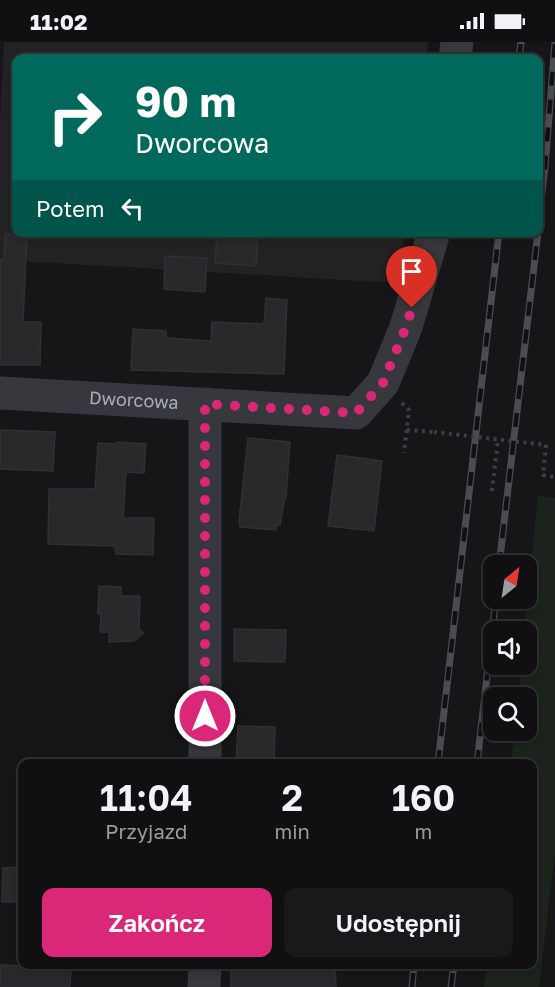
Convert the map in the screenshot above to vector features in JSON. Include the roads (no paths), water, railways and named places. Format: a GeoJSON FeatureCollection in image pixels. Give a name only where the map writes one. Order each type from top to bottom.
{"type":"FeatureCollection","features":[{"type":"Feature","properties":{"kind":"street","name":"Dworcowa"},"geometry":{"type":"LineString","coordinates":[[0,393],[356,413],[383,383],[406,327],[433,237]]}},
{"type":"Feature","properties":{"kind":"street"},"geometry":{"type":"LineString","coordinates":[[205,404],[205,759]]}},
{"type":"Feature","properties":{"kind":"street"},"geometry":{"type":"LineString","coordinates":[[204,987],[205,969]]}},
{"type":"Feature","properties":{"kind":"railway"},"geometry":{"type":"LineString","coordinates":[[520,54],[521,42]]}},
{"type":"Feature","properties":{"kind":"railway"},"geometry":{"type":"LineString","coordinates":[[543,184],[555,42]]}},
{"type":"Feature","properties":{"kind":"railway"},"geometry":{"type":"LineString","coordinates":[[439,759],[498,237]]}},
{"type":"Feature","properties":{"kind":"railway"},"geometry":{"type":"LineString","coordinates":[[500,555],[537,237]]}},
{"type":"Feature","properties":{"kind":"railway"},"geometry":{"type":"LineString","coordinates":[[478,759],[495,609]]}},
{"type":"Feature","properties":{"kind":"railway"},"geometry":{"type":"LineString","coordinates":[[412,987],[414,969]]}},
{"type":"Feature","properties":{"kind":"railway"},"geometry":{"type":"LineString","coordinates":[[451,987],[453,969]]}}]}
